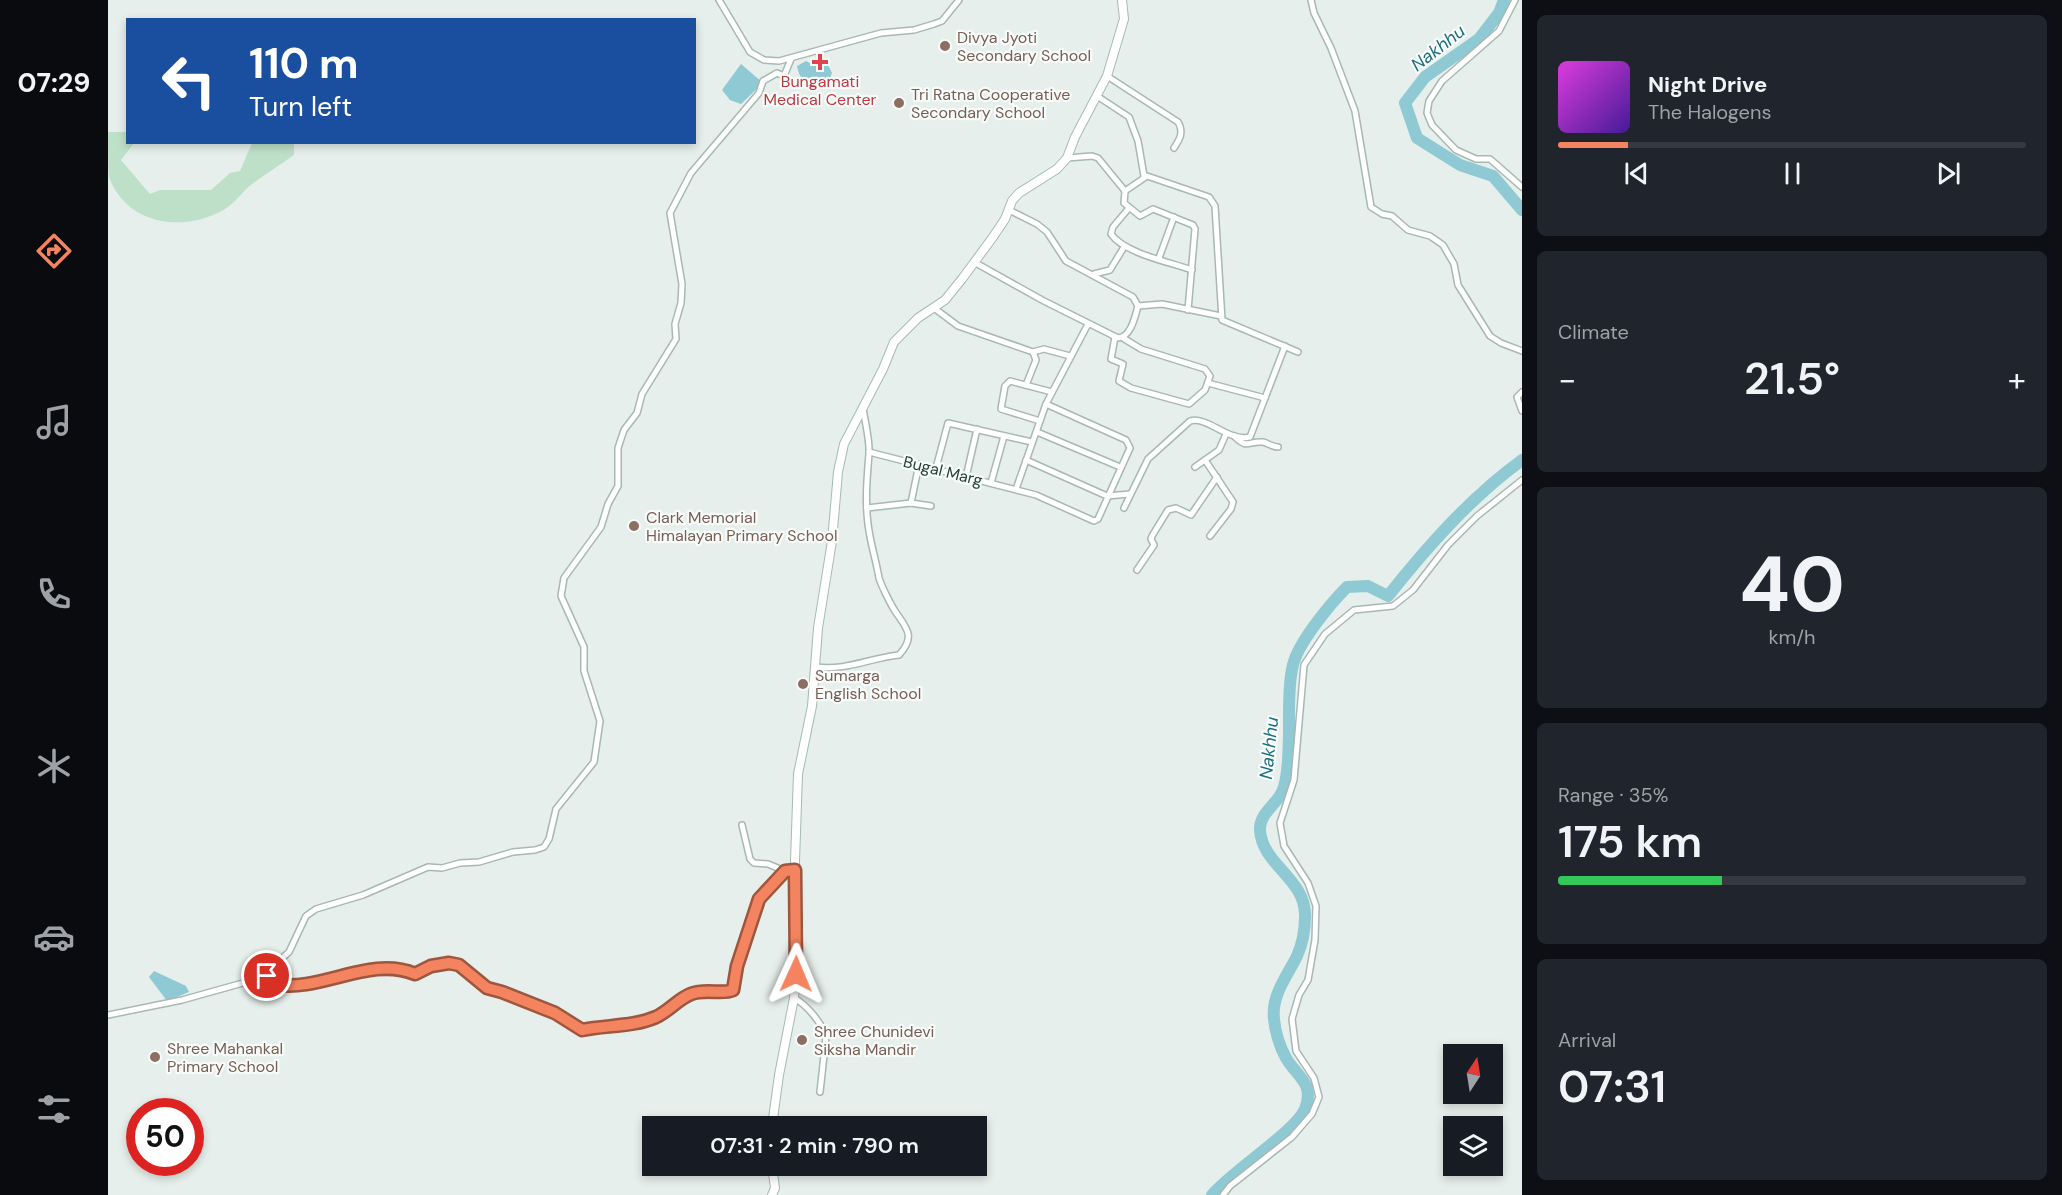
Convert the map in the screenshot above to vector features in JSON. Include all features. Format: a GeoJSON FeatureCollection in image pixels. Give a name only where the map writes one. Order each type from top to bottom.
{"type":"FeatureCollection","features":[{"type":"Feature","properties":{"kind":"main road"},"geometry":{"type":"LineString","coordinates":[[773,1116],[794,998],[798,774],[812,706],[818,628],[831,551],[838,472],[844,444],[894,342],[918,318],[945,300],[993,237],[1019,193],[1058,169],[1067,158],[1075,137],[1107,76],[1125,19],[1122,0]]}},
{"type":"Feature","properties":{"kind":"main road"},"geometry":{"type":"LineString","coordinates":[[772,1195],[775,1188],[773,1176]]}},
{"type":"Feature","properties":{"kind":"street"},"geometry":{"type":"LineString","coordinates":[[719,0],[750,52],[764,60],[779,61],[881,33],[914,30],[934,24],[942,21],[959,0]]}},
{"type":"Feature","properties":{"kind":"street"},"geometry":{"type":"LineString","coordinates":[[1311,0],[1314,13],[1339,67],[1357,118],[1371,207],[1382,214],[1392,216],[1408,230],[1430,236],[1443,245],[1454,264],[1458,285],[1490,336],[1522,351]]}},
{"type":"Feature","properties":{"kind":"street"},"geometry":{"type":"LineString","coordinates":[[1515,0],[1499,32],[1442,81],[1429,101],[1427,112],[1432,125],[1456,150],[1476,159],[1490,159],[1522,187]]}},
{"type":"Feature","properties":{"kind":"street"},"geometry":{"type":"LineString","coordinates":[[108,1015],[182,1000],[250,981],[267,972],[289,952],[306,916],[316,909],[363,895],[428,867],[442,868],[460,863],[478,862],[513,852],[544,847],[549,839],[556,809],[594,762],[600,721],[584,671],[584,647],[561,596],[564,578],[601,527],[608,504],[618,486],[618,448],[624,430],[637,413],[642,394],[676,339],[675,324],[681,303],[682,284],[670,213],[691,173],[759,93],[764,81],[777,73],[784,76],[791,59]]}},
{"type":"Feature","properties":{"kind":"street"},"geometry":{"type":"LineString","coordinates":[[1107,76],[1178,122],[1181,128],[1180,138],[1174,148]]}},
{"type":"Feature","properties":{"kind":"street"},"geometry":{"type":"LineString","coordinates":[[1097,96],[1129,117],[1138,141],[1144,176]]}},
{"type":"Feature","properties":{"kind":"street"},"geometry":{"type":"LineString","coordinates":[[1067,158],[1092,156],[1098,158],[1125,191],[1124,203],[1140,216],[1153,209],[1195,229],[1188,310]]}},
{"type":"Feature","properties":{"kind":"street"},"geometry":{"type":"LineString","coordinates":[[1125,191],[1134,187],[1144,176],[1152,176],[1209,197],[1213,201],[1221,316],[1226,323],[1298,352]]}},
{"type":"Feature","properties":{"kind":"street"},"geometry":{"type":"LineString","coordinates":[[1129,208],[1113,227],[1111,234],[1124,247],[1192,270]]}},
{"type":"Feature","properties":{"kind":"street"},"geometry":{"type":"LineString","coordinates":[[1009,210],[1047,232],[1066,261],[1133,297],[1138,306],[1132,326],[1123,338]]}},
{"type":"Feature","properties":{"kind":"street"},"geometry":{"type":"LineString","coordinates":[[1159,258],[1174,218]]}},
{"type":"Feature","properties":{"kind":"street"},"geometry":{"type":"LineString","coordinates":[[1093,274],[1110,270],[1124,247]]}},
{"type":"Feature","properties":{"kind":"street"},"geometry":{"type":"LineString","coordinates":[[974,262],[1115,337],[1123,338],[1141,349],[1205,369],[1210,375],[1209,383],[1188,404],[1131,388],[1119,381],[1122,364],[1110,359],[1115,337]]}},
{"type":"Feature","properties":{"kind":"street"},"geometry":{"type":"LineString","coordinates":[[1138,306],[1162,304],[1221,316]]}},
{"type":"Feature","properties":{"kind":"street"},"geometry":{"type":"LineString","coordinates":[[934,308],[958,326],[1033,352],[1044,349],[1070,356]]}},
{"type":"Feature","properties":{"kind":"street"},"geometry":{"type":"LineString","coordinates":[[1016,489],[1046,404],[1088,324]]}},
{"type":"Feature","properties":{"kind":"street"},"geometry":{"type":"LineString","coordinates":[[1124,508],[1148,459],[1190,421],[1199,421],[1226,434],[1250,437],[1285,346]]}},
{"type":"Feature","properties":{"kind":"street"},"geometry":{"type":"LineString","coordinates":[[1026,385],[1036,360],[1033,352]]}},
{"type":"Feature","properties":{"kind":"street"},"geometry":{"type":"LineString","coordinates":[[1040,421],[1001,409],[1000,405],[1007,382],[1052,392]]}},
{"type":"Feature","properties":{"kind":"street"},"geometry":{"type":"LineString","coordinates":[[1209,383],[1265,398]]}},
{"type":"Feature","properties":{"kind":"street"},"geometry":{"type":"LineString","coordinates":[[1522,392],[1517,398],[1522,411]]}},
{"type":"Feature","properties":{"kind":"street","name":"Bugal Marg"},"geometry":{"type":"LineString","coordinates":[[870,453],[1036,495],[1094,521],[1098,519],[1130,448],[1126,440],[1046,404]]}},
{"type":"Feature","properties":{"kind":"street"},"geometry":{"type":"LineString","coordinates":[[816,667],[850,667],[883,656],[899,655],[907,646],[909,638],[903,620],[894,611],[889,596],[881,586],[870,536],[866,473],[870,453],[863,408]]}},
{"type":"Feature","properties":{"kind":"street"},"geometry":{"type":"LineString","coordinates":[[936,468],[948,423],[1032,442]]}},
{"type":"Feature","properties":{"kind":"street"},"geometry":{"type":"LineString","coordinates":[[966,477],[977,429]]}},
{"type":"Feature","properties":{"kind":"street"},"geometry":{"type":"LineString","coordinates":[[1037,432],[1120,467]]}},
{"type":"Feature","properties":{"kind":"street"},"geometry":{"type":"LineString","coordinates":[[1195,467],[1219,450],[1226,434]]}},
{"type":"Feature","properties":{"kind":"street"},"geometry":{"type":"LineString","coordinates":[[991,483],[1004,436]]}},
{"type":"Feature","properties":{"kind":"street"},"geometry":{"type":"LineString","coordinates":[[1234,436],[1240,443],[1248,446],[1260,442],[1278,447]]}},
{"type":"Feature","properties":{"kind":"street"},"geometry":{"type":"LineString","coordinates":[[1026,460],[1107,496],[1130,494]]}},
{"type":"Feature","properties":{"kind":"street"},"geometry":{"type":"LineString","coordinates":[[1206,460],[1232,499],[1233,506],[1210,537]]}},
{"type":"Feature","properties":{"kind":"street"},"geometry":{"type":"LineString","coordinates":[[911,503],[919,464]]}},
{"type":"Feature","properties":{"kind":"street"},"geometry":{"type":"LineString","coordinates":[[1137,570],[1152,550],[1154,545],[1150,539],[1168,510],[1176,508],[1191,515],[1217,477]]}},
{"type":"Feature","properties":{"kind":"street"},"geometry":{"type":"LineString","coordinates":[[1223,1195],[1230,1186],[1292,1137],[1312,1114],[1319,1097],[1314,1078],[1296,1052],[1292,1019],[1299,995],[1308,980],[1315,940],[1316,906],[1308,883],[1284,846],[1280,823],[1294,780],[1304,665],[1325,634],[1354,610],[1393,606],[1413,590],[1448,544],[1477,516],[1522,480]]}},
{"type":"Feature","properties":{"kind":"street"},"geometry":{"type":"LineString","coordinates":[[867,508],[911,503],[931,506]]}},
{"type":"Feature","properties":{"kind":"street"},"geometry":{"type":"LineString","coordinates":[[742,825],[750,859],[754,863],[768,864],[785,871]]}},
{"type":"Feature","properties":{"kind":"street"},"geometry":{"type":"LineString","coordinates":[[267,972],[270,982],[284,986],[302,985],[341,975],[383,969],[400,968],[415,974],[431,966],[449,963],[459,965],[487,988],[555,1013],[582,1030],[611,1024],[636,1023],[655,1017],[691,994],[710,989],[728,992],[733,990],[737,966],[759,899],[785,871],[795,866]]}},
{"type":"Feature","properties":{"kind":"street"},"geometry":{"type":"LineString","coordinates":[[794,998],[805,1004],[824,1029],[826,1037],[820,1092]]}},
{"type":"Feature","properties":{"kind":"green space"},"geometry":{"type":"Polygon","coordinates":[[[108,132],[126,132],[126,144],[133,144],[121,160],[150,194],[160,190],[211,190],[230,173],[240,171],[252,144],[294,144],[294,155],[252,184],[232,204],[209,217],[193,221],[175,222],[143,215],[129,206],[109,177],[108,132]]]}},
{"type":"Feature","properties":{"kind":"water"},"geometry":{"type":"Polygon","coordinates":[[[806,61],[812,64],[828,65],[832,73],[828,84],[819,89],[804,81],[797,66],[806,61]]]}},
{"type":"Feature","properties":{"kind":"water"},"geometry":{"type":"Polygon","coordinates":[[[741,64],[763,83],[741,104],[730,100],[722,90],[741,64]]]}},
{"type":"Feature","properties":{"kind":"water"},"geometry":{"type":"Polygon","coordinates":[[[154,971],[186,986],[189,992],[167,1001],[149,977],[154,971]]]}},
{"type":"Feature","properties":{"kind":"waterway","name":"Nakhhu"},"geometry":{"type":"LineString","coordinates":[[1504,0],[1499,13],[1479,39],[1425,77],[1405,103],[1417,138],[1460,165],[1493,176],[1522,210]]}},
{"type":"Feature","properties":{"kind":"waterway","name":"Nakhhu"},"geometry":{"type":"LineString","coordinates":[[1212,1195],[1221,1185],[1277,1140],[1299,1118],[1308,1100],[1306,1086],[1290,1065],[1280,1044],[1274,1010],[1281,986],[1297,956],[1302,941],[1305,921],[1303,903],[1299,892],[1268,853],[1260,830],[1262,819],[1285,785],[1290,683],[1296,656],[1316,624],[1347,587],[1368,586],[1388,596],[1418,559],[1467,506],[1522,460]]}},
{"type":"Feature","properties":{"kind":"place","name":"Divya Jyoti Secondary School"},"geometry":{"type":"Point","coordinates":[945,46]}},
{"type":"Feature","properties":{"kind":"place","name":"Bungamati Medical Center"},"geometry":{"type":"Point","coordinates":[820,62]}},
{"type":"Feature","properties":{"kind":"place","name":"Tri Ratna Cooperative Secondary School"},"geometry":{"type":"Point","coordinates":[899,103]}},
{"type":"Feature","properties":{"kind":"place","name":"Clark Memorial Himalayan Primary School"},"geometry":{"type":"Point","coordinates":[634,526]}},
{"type":"Feature","properties":{"kind":"place","name":"Sumarga English School"},"geometry":{"type":"Point","coordinates":[803,684]}},
{"type":"Feature","properties":{"kind":"place","name":"Shree Chunidevi Siksha Mandir"},"geometry":{"type":"Point","coordinates":[802,1040]}},
{"type":"Feature","properties":{"kind":"place","name":"Shree Mahankal Primary School"},"geometry":{"type":"Point","coordinates":[155,1057]}},
{"type":"Feature","properties":{"kind":"route"},"geometry":{"type":"LineString","coordinates":[[267,976],[274,984],[302,985],[341,975],[383,969],[400,968],[415,974],[431,966],[449,963],[459,965],[487,988],[555,1013],[582,1030],[611,1024],[636,1023],[655,1017],[691,994],[710,989],[728,992],[733,990],[737,966],[759,899],[785,871],[795,870],[796,974]]}}]}
